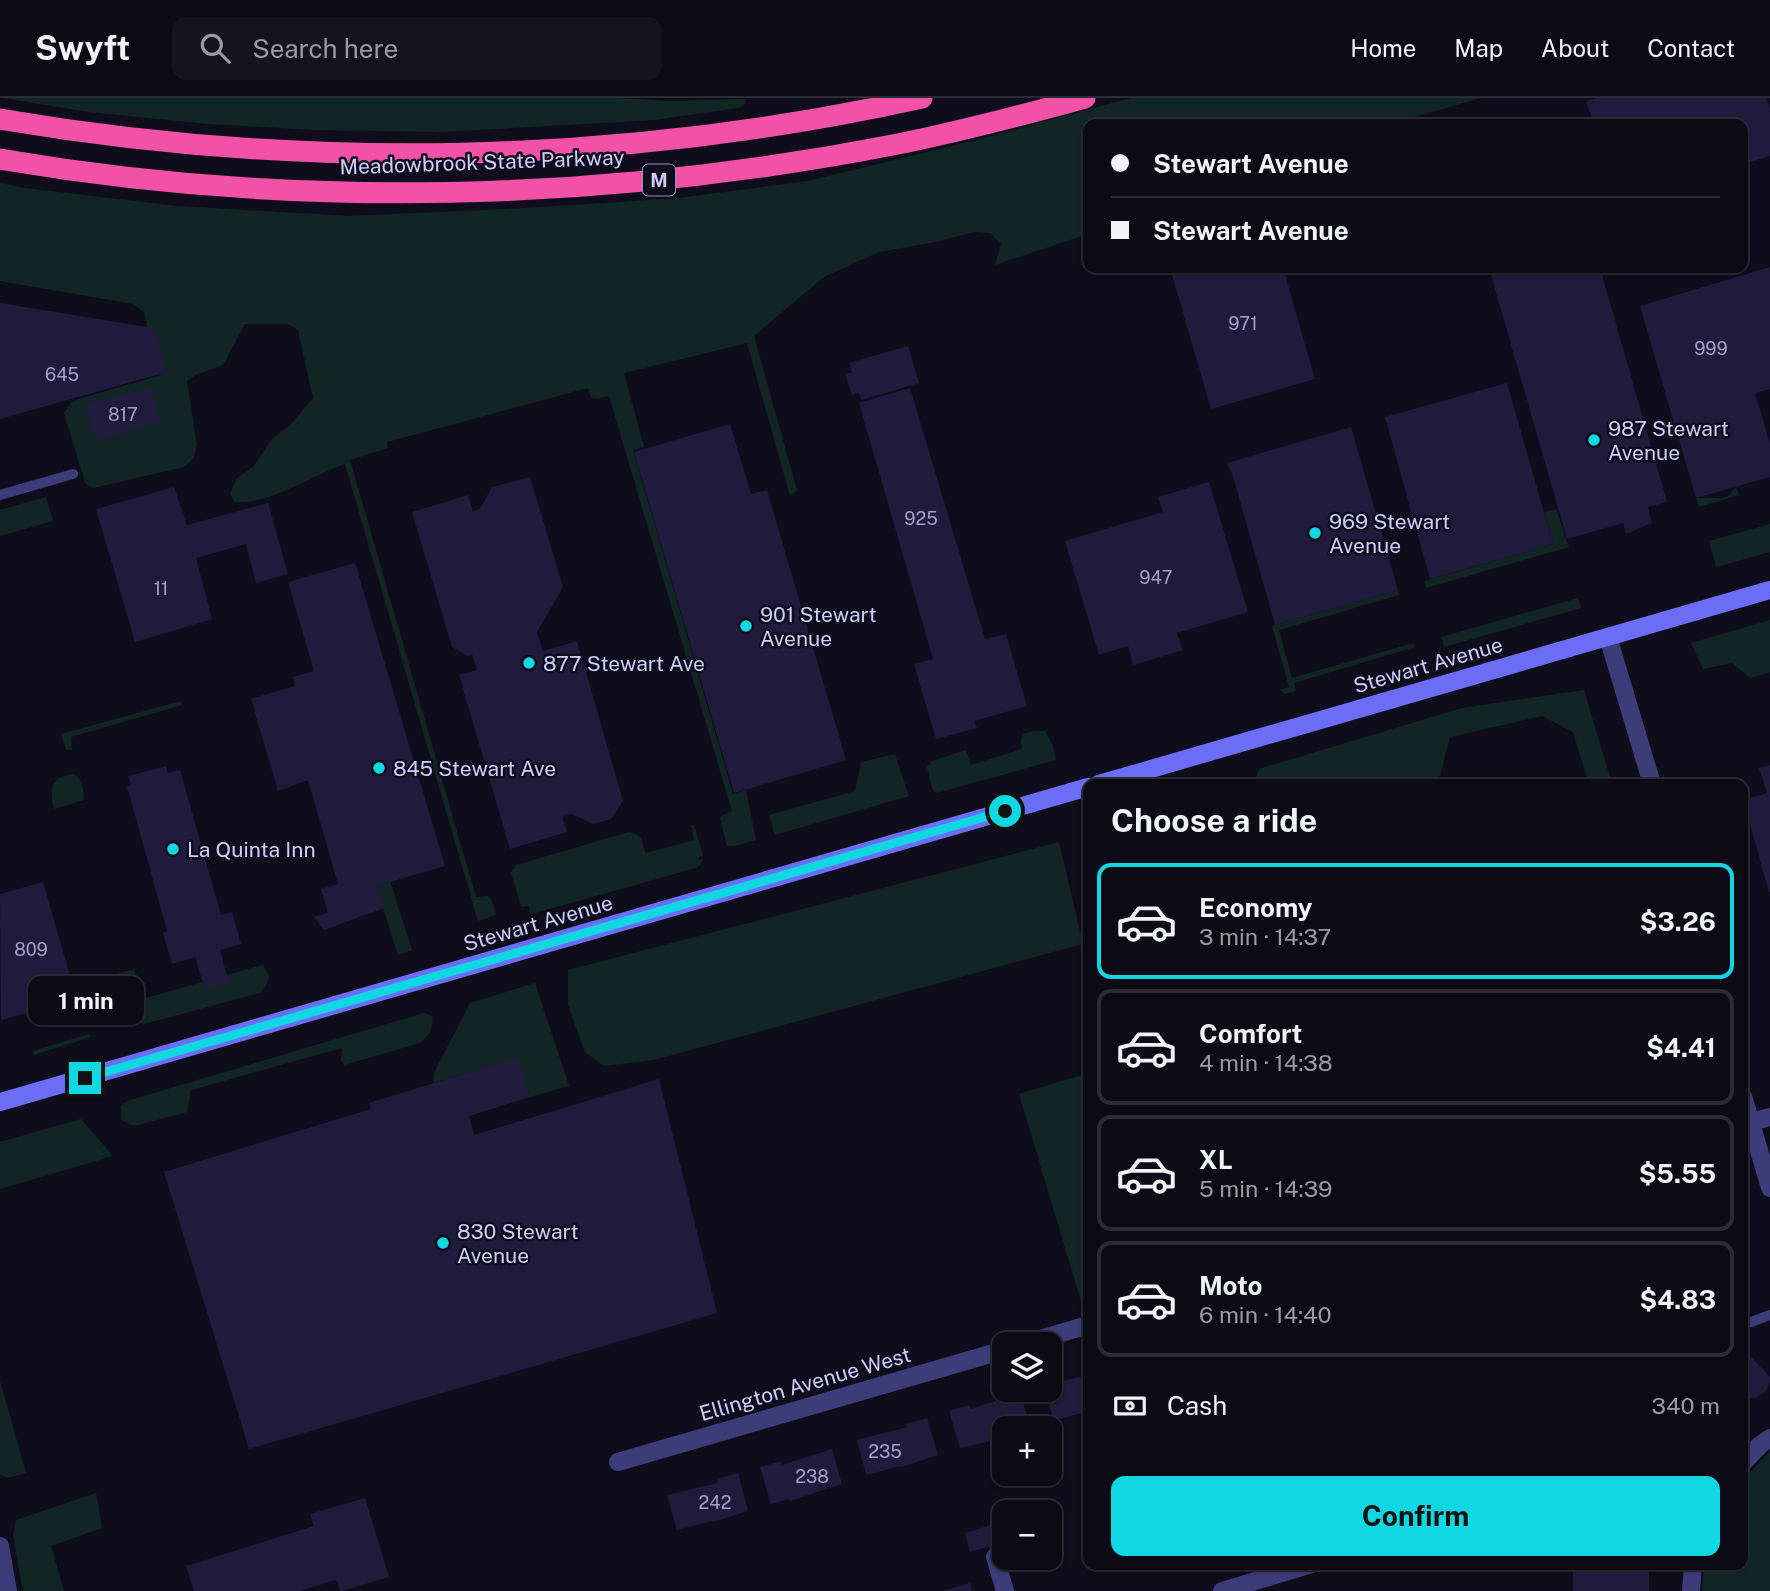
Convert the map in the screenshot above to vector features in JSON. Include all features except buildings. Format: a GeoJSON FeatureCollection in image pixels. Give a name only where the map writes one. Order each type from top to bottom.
{"type":"FeatureCollection","features":[{"type":"Feature","properties":{"kind":"highway","name":"Meadowbrook State Parkway"},"geometry":{"type":"LineString","coordinates":[[0,120],[108,135],[235,148],[361,153],[475,153],[566,149],[681,138],[807,120],[922,98]]}},
{"type":"Feature","properties":{"kind":"highway","name":"Meadowbrook State Parkway"},"geometry":{"type":"LineString","coordinates":[[0,159],[158,181],[267,189],[428,192],[564,188],[699,175],[833,156],[967,128],[1085,98]]}},
{"type":"Feature","properties":{"kind":"main road","name":"Stewart Avenue"},"geometry":{"type":"LineString","coordinates":[[1116,779],[1770,590]]}},
{"type":"Feature","properties":{"kind":"main road","name":"Stewart Avenue"},"geometry":{"type":"LineString","coordinates":[[0,1102],[1083,788]]}},
{"type":"Feature","properties":{"kind":"street"},"geometry":{"type":"LineString","coordinates":[[1608,637],[1651,779]]}},
{"type":"Feature","properties":{"kind":"street"},"geometry":{"type":"LineString","coordinates":[[1748,1123],[1770,1117]]}},
{"type":"Feature","properties":{"kind":"street"},"geometry":{"type":"LineString","coordinates":[[1748,1126],[1770,1188]]}},
{"type":"Feature","properties":{"kind":"street"},"geometry":{"type":"LineString","coordinates":[[1062,1333],[1083,1326]]}},
{"type":"Feature","properties":{"kind":"street","name":"Ellington Avenue West"},"geometry":{"type":"LineString","coordinates":[[618,1462],[992,1353]]}},
{"type":"Feature","properties":{"kind":"street"},"geometry":{"type":"LineString","coordinates":[[1748,1458],[1770,1438]]}},
{"type":"Feature","properties":{"kind":"street"},"geometry":{"type":"LineString","coordinates":[[0,1546],[8,1591]]}},
{"type":"Feature","properties":{"kind":"street"},"geometry":{"type":"LineString","coordinates":[[999,1570],[1005,1591]]}},
{"type":"Feature","properties":{"kind":"street"},"geometry":{"type":"LineString","coordinates":[[1222,1591],[1292,1570]]}},
{"type":"Feature","properties":{"kind":"street"},"geometry":{"type":"LineString","coordinates":[[1691,1591],[1693,1570]]}},
{"type":"Feature","properties":{"kind":"lane"},"geometry":{"type":"LineString","coordinates":[[0,495],[73,474]]}},
{"type":"Feature","properties":{"kind":"lane"},"geometry":{"type":"LineString","coordinates":[[1748,1323],[1770,1315]]}},
{"type":"Feature","properties":{"kind":"green space"},"geometry":{"type":"Polygon","coordinates":[[[3,98],[619,98],[669,101],[746,99],[745,104],[739,108],[654,120],[443,132],[316,130],[208,124],[89,112],[3,98]]]}},
{"type":"Feature","properties":{"kind":"green space"},"geometry":{"type":"Polygon","coordinates":[[[1131,98],[1481,98],[1408,119],[1083,119],[1083,236],[995,265],[1001,244],[990,233],[974,232],[879,252],[824,277],[754,336],[797,490],[790,496],[747,343],[624,373],[644,447],[633,450],[733,794],[746,790],[756,840],[727,846],[720,818],[732,811],[609,396],[596,399],[591,397],[588,388],[387,442],[388,448],[350,460],[476,897],[488,896],[496,915],[478,921],[345,464],[262,499],[235,502],[230,494],[237,478],[254,466],[271,440],[290,425],[313,398],[298,330],[288,324],[245,324],[223,365],[197,374],[187,381],[197,445],[194,458],[184,467],[93,488],[85,483],[64,413],[72,401],[161,375],[144,312],[133,304],[0,281],[0,183],[177,206],[349,216],[679,198],[808,181],[1131,98]]]}},
{"type":"Feature","properties":{"kind":"green space"},"geometry":{"type":"Polygon","coordinates":[[[1736,487],[1739,495],[1699,507],[1696,498],[1721,498],[1728,496],[1736,487]]]}},
{"type":"Feature","properties":{"kind":"green space"},"geometry":{"type":"Polygon","coordinates":[[[46,497],[53,521],[0,536],[0,510],[46,497]]]}},
{"type":"Feature","properties":{"kind":"green space"},"geometry":{"type":"Polygon","coordinates":[[[1556,509],[1569,547],[1426,588],[1424,581],[1553,544],[1544,512],[1556,509]]]}},
{"type":"Feature","properties":{"kind":"green space"},"geometry":{"type":"Polygon","coordinates":[[[1770,524],[1770,552],[1716,567],[1709,541],[1770,524]]]}},
{"type":"Feature","properties":{"kind":"green space"},"geometry":{"type":"Polygon","coordinates":[[[1398,590],[1399,595],[1279,630],[1292,678],[1413,643],[1415,647],[1294,683],[1296,691],[1284,694],[1281,690],[1289,687],[1272,626],[1398,590]]]}},
{"type":"Feature","properties":{"kind":"green space"},"geometry":{"type":"Polygon","coordinates":[[[1578,598],[1581,608],[1444,647],[1441,637],[1578,598]]]}},
{"type":"Feature","properties":{"kind":"green space"},"geometry":{"type":"Polygon","coordinates":[[[1770,620],[1770,672],[1750,678],[1732,663],[1703,669],[1691,643],[1770,620]]]}},
{"type":"Feature","properties":{"kind":"green space"},"geometry":{"type":"Polygon","coordinates":[[[1584,690],[1611,779],[1587,779],[1573,732],[1542,716],[1450,737],[1440,776],[1428,779],[1256,779],[1259,769],[1462,708],[1584,690]]]}},
{"type":"Feature","properties":{"kind":"green space"},"geometry":{"type":"Polygon","coordinates":[[[181,701],[182,705],[71,737],[72,750],[66,750],[61,734],[181,701]]]}},
{"type":"Feature","properties":{"kind":"green space"},"geometry":{"type":"Polygon","coordinates":[[[1045,731],[1053,746],[1056,760],[937,793],[933,791],[927,767],[932,761],[966,750],[971,765],[1022,749],[1023,734],[1045,731]]]}},
{"type":"Feature","properties":{"kind":"green space"},"geometry":{"type":"Polygon","coordinates":[[[895,754],[909,796],[775,835],[769,815],[855,791],[861,762],[895,754]]]}},
{"type":"Feature","properties":{"kind":"green space"},"geometry":{"type":"Polygon","coordinates":[[[74,774],[82,785],[84,800],[54,809],[52,790],[56,781],[74,774]]]}},
{"type":"Feature","properties":{"kind":"green space"},"geometry":{"type":"Polygon","coordinates":[[[692,825],[703,855],[699,857],[699,860],[703,859],[696,868],[535,913],[530,914],[529,906],[521,907],[511,872],[516,865],[629,832],[640,837],[646,853],[694,840],[692,825]]]}},
{"type":"Feature","properties":{"kind":"green space"},"geometry":{"type":"Polygon","coordinates":[[[1059,842],[1083,944],[654,1060],[604,1066],[585,1052],[568,1005],[568,970],[1059,842]]]}},
{"type":"Feature","properties":{"kind":"green space"},"geometry":{"type":"Polygon","coordinates":[[[390,881],[412,950],[398,955],[376,886],[390,881]]]}},
{"type":"Feature","properties":{"kind":"green space"},"geometry":{"type":"Polygon","coordinates":[[[262,965],[269,977],[260,993],[144,1024],[123,1019],[119,1009],[121,1005],[262,965]]]}},
{"type":"Feature","properties":{"kind":"green space"},"geometry":{"type":"Polygon","coordinates":[[[134,969],[136,978],[109,986],[107,977],[134,969]]]}},
{"type":"Feature","properties":{"kind":"green space"},"geometry":{"type":"Polygon","coordinates":[[[535,983],[569,1086],[530,1097],[517,1058],[433,1083],[434,1073],[470,1003],[535,983]]]}},
{"type":"Feature","properties":{"kind":"green space"},"geometry":{"type":"Polygon","coordinates":[[[424,1013],[432,1016],[432,1024],[428,1035],[420,1043],[344,1065],[341,1061],[342,1048],[191,1090],[187,1112],[134,1126],[121,1119],[121,1106],[127,1101],[424,1013]]]}},
{"type":"Feature","properties":{"kind":"green space"},"geometry":{"type":"Polygon","coordinates":[[[89,1034],[91,1037],[34,1055],[33,1051],[89,1034]]]}},
{"type":"Feature","properties":{"kind":"green space"},"geometry":{"type":"Polygon","coordinates":[[[1083,1075],[1083,1308],[1019,1094],[1083,1075]]]}},
{"type":"Feature","properties":{"kind":"green space"},"geometry":{"type":"Polygon","coordinates":[[[81,1119],[113,1156],[0,1189],[0,1142],[81,1119]]]}},
{"type":"Feature","properties":{"kind":"green space"},"geometry":{"type":"Polygon","coordinates":[[[0,1381],[26,1473],[8,1478],[0,1475],[0,1381]]]}},
{"type":"Feature","properties":{"kind":"green space"},"geometry":{"type":"Polygon","coordinates":[[[1770,1451],[1770,1591],[1702,1591],[1704,1570],[1748,1570],[1748,1475],[1770,1451]]]}},
{"type":"Feature","properties":{"kind":"green space"},"geometry":{"type":"Polygon","coordinates":[[[96,1493],[102,1528],[51,1546],[64,1591],[23,1591],[13,1535],[16,1520],[96,1493]]]}},
{"type":"Feature","properties":{"kind":"place","name":"987 Stewart Avenue"},"geometry":{"type":"Point","coordinates":[1594,440]}},
{"type":"Feature","properties":{"kind":"place","name":"969 Stewart Avenue"},"geometry":{"type":"Point","coordinates":[1315,533]}},
{"type":"Feature","properties":{"kind":"place","name":"901 Stewart Avenue"},"geometry":{"type":"Point","coordinates":[746,626]}},
{"type":"Feature","properties":{"kind":"place","name":"877 Stewart Ave"},"geometry":{"type":"Point","coordinates":[529,663]}},
{"type":"Feature","properties":{"kind":"place","name":"845 Stewart Ave"},"geometry":{"type":"Point","coordinates":[379,768]}},
{"type":"Feature","properties":{"kind":"place","name":"La Quinta Inn"},"geometry":{"type":"Point","coordinates":[173,849]}},
{"type":"Feature","properties":{"kind":"place","name":"830 Stewart Avenue"},"geometry":{"type":"Point","coordinates":[443,1243]}},
{"type":"Feature","properties":{"kind":"route"},"geometry":{"type":"LineString","coordinates":[[85,1078],[1005,811]]}}]}
